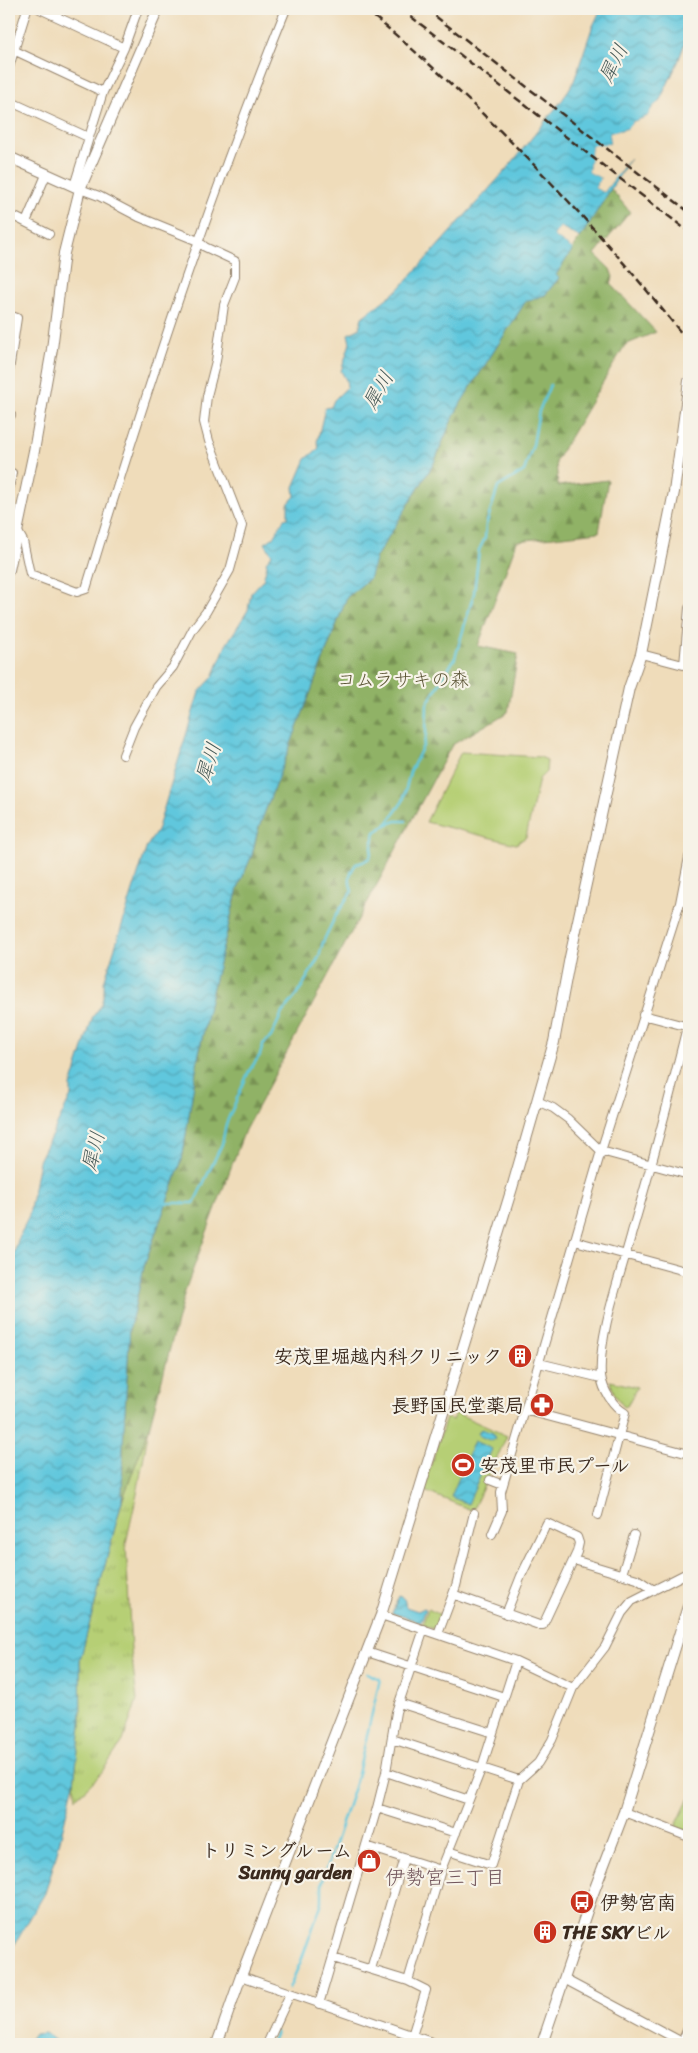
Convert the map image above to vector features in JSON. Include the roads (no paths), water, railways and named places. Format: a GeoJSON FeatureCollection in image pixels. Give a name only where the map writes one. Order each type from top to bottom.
{"type":"FeatureCollection","features":[{"type":"Feature","properties":{"kind":"street"},"geometry":{"type":"LineString","coordinates":[[9,67],[11,49],[27,9]]}},
{"type":"Feature","properties":{"kind":"street"},"geometry":{"type":"LineString","coordinates":[[40,9],[124,48]]}},
{"type":"Feature","properties":{"kind":"street"},"geometry":{"type":"LineString","coordinates":[[9,570],[18,532],[52,348],[64,253],[88,137],[103,92],[124,48],[138,9]]}},
{"type":"Feature","properties":{"kind":"street"},"geometry":{"type":"LineString","coordinates":[[77,187],[158,9]]}},
{"type":"Feature","properties":{"kind":"street"},"geometry":{"type":"LineString","coordinates":[[18,532],[23,541],[30,574],[77,592],[86,589],[115,491],[198,241],[260,72],[286,9]]}},
{"type":"Feature","properties":{"kind":"street"},"geometry":{"type":"LineString","coordinates":[[11,49],[103,92]]}},
{"type":"Feature","properties":{"kind":"street"},"geometry":{"type":"LineString","coordinates":[[9,101],[88,137]]}},
{"type":"Feature","properties":{"kind":"street"},"geometry":{"type":"LineString","coordinates":[[9,157],[46,175],[99,196],[139,217],[198,241],[204,247],[235,261],[235,276],[224,304],[216,361],[207,396],[204,422],[208,441],[242,526],[230,570],[206,612],[193,629],[173,667],[156,687],[134,727],[123,755]]}},
{"type":"Feature","properties":{"kind":"street"},"geometry":{"type":"LineString","coordinates":[[26,222],[46,175]]}},
{"type":"Feature","properties":{"kind":"street"},"geometry":{"type":"LineString","coordinates":[[9,214],[49,234]]}},
{"type":"Feature","properties":{"kind":"street"},"geometry":{"type":"LineString","coordinates":[[9,315],[17,318],[9,371]]}},
{"type":"Feature","properties":{"kind":"street"},"geometry":{"type":"LineString","coordinates":[[216,2044],[381,1615],[554,1042],[570,957],[629,688],[641,654],[674,492],[689,381]]}},
{"type":"Feature","properties":{"kind":"street"},"geometry":{"type":"LineString","coordinates":[[9,472],[12,473],[9,488]]}},
{"type":"Feature","properties":{"kind":"street"},"geometry":{"type":"LineString","coordinates":[[641,654],[687,665],[689,608]]}},
{"type":"Feature","properties":{"kind":"street"},"geometry":{"type":"LineString","coordinates":[[492,1534],[502,1511],[501,1492],[601,1151],[680,903],[689,858]]}},
{"type":"Feature","properties":{"kind":"street"},"geometry":{"type":"LineString","coordinates":[[598,1515],[625,1413],[617,1408],[609,1398],[601,1378],[604,1335],[652,1165],[688,1027],[643,1015]]}},
{"type":"Feature","properties":{"kind":"street"},"geometry":{"type":"LineString","coordinates":[[537,1101],[553,1108],[568,1119],[601,1151],[689,1174]]}},
{"type":"Feature","properties":{"kind":"street"},"geometry":{"type":"LineString","coordinates":[[575,1241],[689,1272]]}},
{"type":"Feature","properties":{"kind":"street"},"geometry":{"type":"LineString","coordinates":[[539,1363],[601,1378]]}},
{"type":"Feature","properties":{"kind":"street"},"geometry":{"type":"LineString","coordinates":[[525,1410],[689,1454]]}},
{"type":"Feature","properties":{"kind":"street"},"geometry":{"type":"LineString","coordinates":[[490,1480],[503,1485]]}},
{"type":"Feature","properties":{"kind":"street"},"geometry":{"type":"LineString","coordinates":[[438,1634],[453,1595],[474,1513]]}},
{"type":"Feature","properties":{"kind":"street"},"geometry":{"type":"LineString","coordinates":[[453,1595],[539,1626],[543,1625],[574,1560],[579,1543],[577,1536],[546,1523],[521,1576],[506,1614]]}},
{"type":"Feature","properties":{"kind":"street"},"geometry":{"type":"LineString","coordinates":[[622,1574],[634,1535]]}},
{"type":"Feature","properties":{"kind":"street"},"geometry":{"type":"LineString","coordinates":[[574,1560],[637,1579],[654,1590]]}},
{"type":"Feature","properties":{"kind":"street"},"geometry":{"type":"LineString","coordinates":[[448,1851],[491,1865],[519,1780],[538,1763],[552,1740],[573,1688],[605,1647],[622,1613],[632,1601],[689,1572]]}},
{"type":"Feature","properties":{"kind":"street"},"geometry":{"type":"LineString","coordinates":[[542,2044],[592,1896],[624,1812],[686,1623],[689,1603]]}},
{"type":"Feature","properties":{"kind":"street"},"geometry":{"type":"LineString","coordinates":[[381,1615],[516,1661],[573,1688]]}},
{"type":"Feature","properties":{"kind":"street"},"geometry":{"type":"LineString","coordinates":[[319,2004],[377,1808],[399,1702],[424,1629]]}},
{"type":"Feature","properties":{"kind":"street"},"geometry":{"type":"LineString","coordinates":[[367,1652],[504,1697]]}},
{"type":"Feature","properties":{"kind":"street"},"geometry":{"type":"LineString","coordinates":[[408,1981],[441,1870],[482,1767],[516,1661]]}},
{"type":"Feature","properties":{"kind":"street"},"geometry":{"type":"LineString","coordinates":[[399,1702],[493,1733]]}},
{"type":"Feature","properties":{"kind":"street"},"geometry":{"type":"LineString","coordinates":[[392,1739],[519,1780]]}},
{"type":"Feature","properties":{"kind":"street"},"geometry":{"type":"LineString","coordinates":[[386,1772],[469,1800]]}},
{"type":"Feature","properties":{"kind":"street"},"geometry":{"type":"LineString","coordinates":[[377,1808],[456,1833]]}},
{"type":"Feature","properties":{"kind":"street"},"geometry":{"type":"LineString","coordinates":[[624,1812],[689,1837]]}},
{"type":"Feature","properties":{"kind":"street"},"geometry":{"type":"LineString","coordinates":[[366,1846],[441,1870]]}},
{"type":"Feature","properties":{"kind":"street"},"geometry":{"type":"LineString","coordinates":[[371,1970],[404,1858]]}},
{"type":"Feature","properties":{"kind":"street"},"geometry":{"type":"LineString","coordinates":[[333,1958],[408,1981],[426,1990],[412,2036]]}},
{"type":"Feature","properties":{"kind":"street"},"geometry":{"type":"LineString","coordinates":[[241,1976],[437,2044]]}},
{"type":"Feature","properties":{"kind":"street"},"geometry":{"type":"LineString","coordinates":[[564,1979],[682,2042],[689,2026]]}},
{"type":"Feature","properties":{"kind":"street"},"geometry":{"type":"LineString","coordinates":[[267,2044],[290,1994]]}},
{"type":"Feature","properties":{"kind":"water","name":"犀川"},"geometry":{"type":"Polygon","coordinates":[[[601,9],[689,9],[689,31],[678,62],[659,102],[653,107],[647,117],[633,122],[627,129],[610,133],[610,144],[592,146],[589,172],[601,178],[595,188],[604,192],[631,157],[580,238],[560,227],[554,236],[573,249],[556,275],[559,278],[545,295],[526,301],[462,401],[434,463],[376,557],[369,579],[347,597],[258,830],[252,855],[238,888],[212,991],[198,1058],[182,1160],[145,1263],[130,1327],[123,1445],[122,1501],[80,1660],[81,1726],[74,1783],[45,1893],[9,1954],[9,1273],[18,1240],[29,1215],[39,1161],[71,1096],[71,1086],[93,1016],[99,1009],[102,1001],[104,982],[147,846],[157,831],[199,692],[213,677],[226,645],[248,610],[251,593],[263,580],[266,562],[272,555],[265,543],[274,537],[284,519],[288,518],[288,504],[295,496],[294,487],[306,459],[319,448],[317,442],[325,408],[331,407],[334,400],[347,387],[346,380],[341,371],[350,343],[348,334],[359,329],[362,317],[399,289],[506,170],[563,99],[574,81],[592,28],[601,9]]]}},
{"type":"Feature","properties":{"kind":"water"},"geometry":{"type":"Polygon","coordinates":[[[481,1429],[493,1433],[495,1439],[491,1441],[480,1436],[478,1432],[481,1429]]]}},
{"type":"Feature","properties":{"kind":"water"},"geometry":{"type":"Polygon","coordinates":[[[474,1441],[492,1449],[468,1504],[451,1497],[474,1441]]]}},
{"type":"Feature","properties":{"kind":"water"},"geometry":{"type":"Polygon","coordinates":[[[399,1596],[404,1598],[406,1607],[418,1611],[426,1609],[421,1622],[392,1613],[399,1596]]]}},
{"type":"Feature","properties":{"kind":"water"},"geometry":{"type":"Polygon","coordinates":[[[45,2033],[60,2044],[27,2044],[34,2034],[45,2033]]]}},
{"type":"Feature","properties":{"kind":"waterway"},"geometry":{"type":"LineString","coordinates":[[165,1203],[194,1203],[222,1144],[226,1124],[249,1071],[260,1055],[263,1044],[271,1037],[282,1013],[297,995],[319,957],[323,942],[335,917],[352,891],[350,879],[352,871],[356,864],[370,858],[375,832],[386,825],[403,801],[410,772],[423,746],[426,735],[427,704],[455,658],[474,593],[479,550],[485,538],[486,525],[498,487],[524,471],[533,445],[539,411],[550,385]]}},
{"type":"Feature","properties":{"kind":"waterway"},"geometry":{"type":"LineString","coordinates":[[388,824],[396,821],[406,821]]}},
{"type":"Feature","properties":{"kind":"waterway"},"geometry":{"type":"LineString","coordinates":[[289,1988],[301,1961],[322,1902],[322,1883],[357,1778],[380,1679],[367,1673]]}},
{"type":"Feature","properties":{"kind":"waterway"},"geometry":{"type":"LineString","coordinates":[[271,2044],[276,2032]]}},
{"type":"Feature","properties":{"kind":"railway"},"geometry":{"type":"LineString","coordinates":[[365,9],[453,86],[536,167],[615,253],[689,343]]}},
{"type":"Feature","properties":{"kind":"railway"},"geometry":{"type":"LineString","coordinates":[[401,9],[689,232]]}},
{"type":"Feature","properties":{"kind":"railway"},"geometry":{"type":"LineString","coordinates":[[426,9],[689,212]]}},
{"type":"Feature","properties":{"kind":"place","name":"安茂里堀越内科クリニック"},"geometry":{"type":"Point","coordinates":[520,1356]}},
{"type":"Feature","properties":{"kind":"place","name":"長野国民堂薬局"},"geometry":{"type":"Point","coordinates":[542,1405]}},
{"type":"Feature","properties":{"kind":"place","name":"安茂里市民プール"},"geometry":{"type":"Point","coordinates":[463,1465]}},
{"type":"Feature","properties":{"kind":"place","name":"トリミングルーム Sunny garden"},"geometry":{"type":"Point","coordinates":[369,1861]}},
{"type":"Feature","properties":{"kind":"place","name":"伊勢宮南"},"geometry":{"type":"Point","coordinates":[582,1902]}},
{"type":"Feature","properties":{"kind":"place","name":"THE SKYビル"},"geometry":{"type":"Point","coordinates":[545,1932]}},
{"type":"Feature","properties":{"kind":"district","name":"伊勢宮三丁目"},"geometry":{"type":"Point","coordinates":[445,1877]}},
{"type":"Feature","properties":{"kind":"park label","name":"コムラサキの森"},"geometry":{"type":"Point","coordinates":[403,679]}}]}
